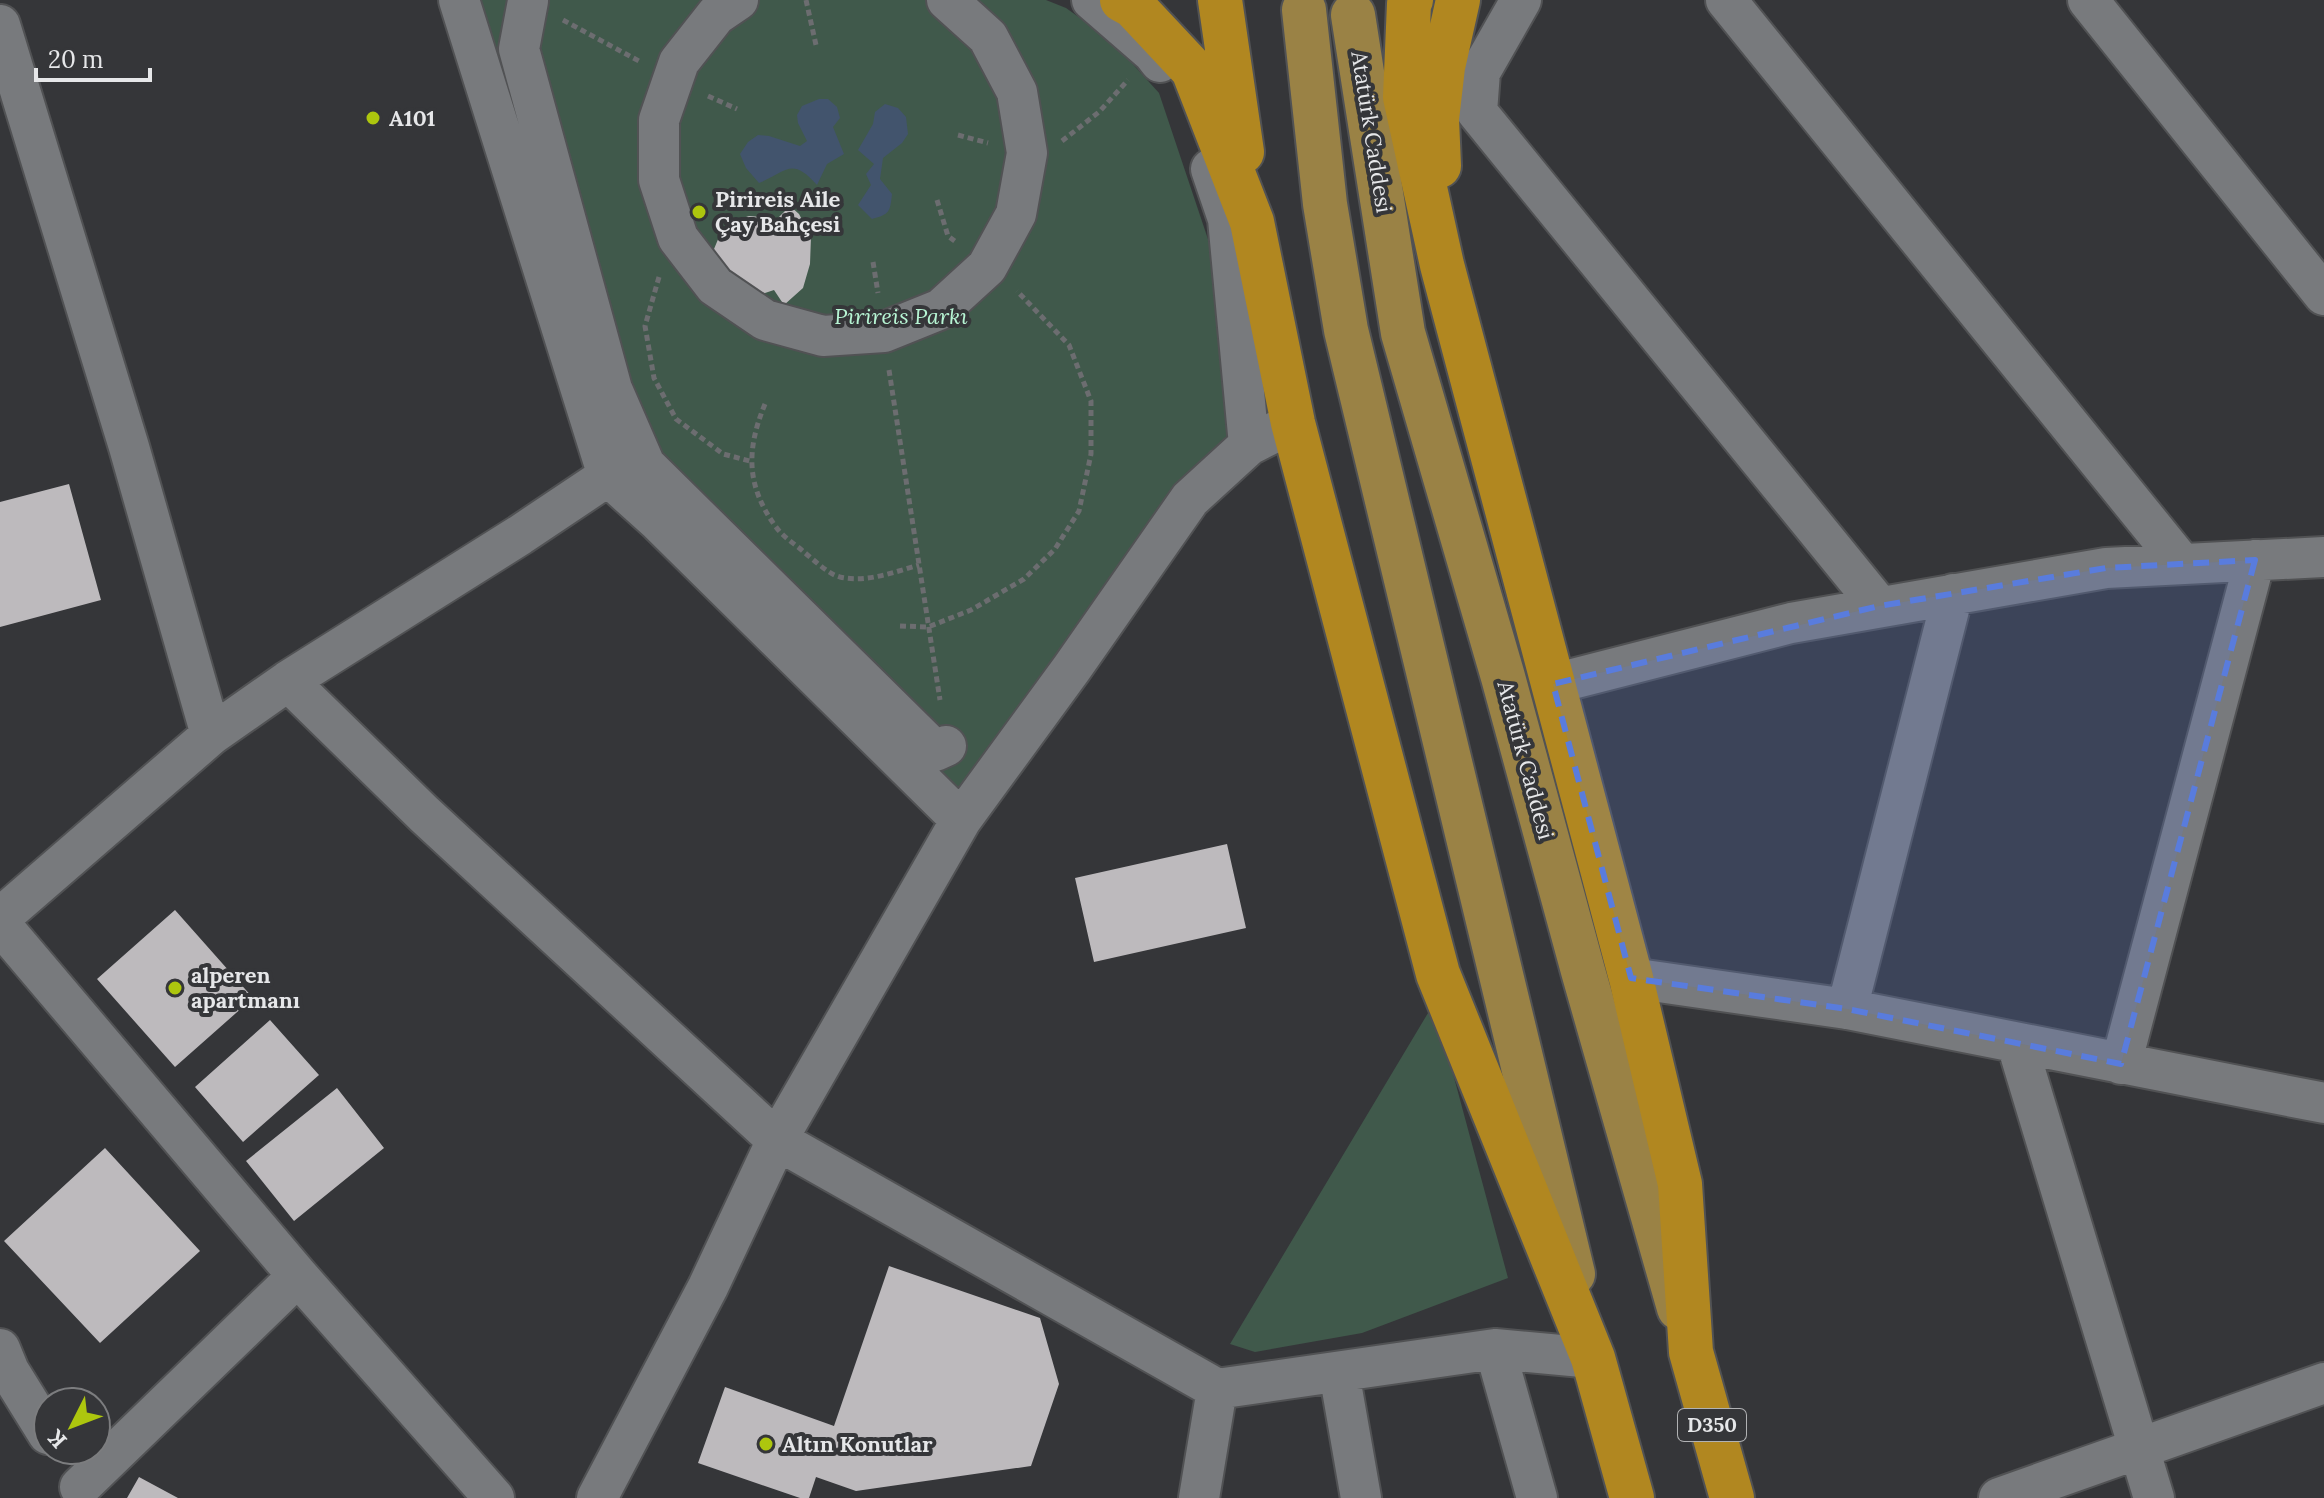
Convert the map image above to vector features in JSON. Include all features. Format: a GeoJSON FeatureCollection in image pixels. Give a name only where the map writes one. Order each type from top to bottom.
{"type":"FeatureCollection","features":[{"type":"Feature","properties":{"kind":"highway"},"geometry":{"type":"LineString","coordinates":[[1122,0],[1133,6],[1193,70],[1252,222]]}},
{"type":"Feature","properties":{"kind":"highway"},"geometry":{"type":"LineString","coordinates":[[1220,0],[1252,222],[1293,423],[1438,974],[1593,1358],[1632,1498]]}},
{"type":"Feature","properties":{"kind":"highway"},"geometry":{"type":"LineString","coordinates":[[1411,0],[1405,97],[1442,265],[1631,978],[1680,1184],[1691,1352]]}},
{"type":"Feature","properties":{"kind":"highway"},"geometry":{"type":"LineString","coordinates":[[1442,265],[1437,119],[1443,67],[1458,0]]}},
{"type":"Feature","properties":{"kind":"highway","name":"Atatürk Caddesi"},"geometry":{"type":"LineString","coordinates":[[1691,1352],[1732,1498]]}},
{"type":"Feature","properties":{"kind":"main road"},"geometry":{"type":"LineString","coordinates":[[1304,10],[1325,204],[1346,330],[1593,1358]]}},
{"type":"Feature","properties":{"kind":"main road","name":"Atatürk Caddesi"},"geometry":{"type":"LineString","coordinates":[[1353,15],[1403,333],[1503,677],[1691,1352]]}},
{"type":"Feature","properties":{"kind":"street"},"geometry":{"type":"LineString","coordinates":[[459,0],[608,476],[659,522],[961,820]]}},
{"type":"Feature","properties":{"kind":"street"},"geometry":{"type":"LineString","coordinates":[[738,0],[716,15],[679,62],[659,120],[659,180],[678,238],[715,286],[765,320],[823,336],[884,332],[941,309],[987,267],[1016,214],[1027,153],[1017,92],[988,37],[947,0]]}},
{"type":"Feature","properties":{"kind":"street"},"geometry":{"type":"LineString","coordinates":[[1092,0],[1153,53],[1185,96],[1190,109],[1228,219],[1249,445]]}},
{"type":"Feature","properties":{"kind":"street"},"geometry":{"type":"LineString","coordinates":[[1521,0],[1480,72],[1477,112],[1879,606]]}},
{"type":"Feature","properties":{"kind":"street"},"geometry":{"type":"LineString","coordinates":[[1726,0],[2182,564]]}},
{"type":"Feature","properties":{"kind":"street"},"geometry":{"type":"LineString","coordinates":[[2088,0],[2324,295]]}},
{"type":"Feature","properties":{"kind":"street"},"geometry":{"type":"LineString","coordinates":[[528,1],[519,49],[612,389],[645,465],[935,751],[946,746]]}},
{"type":"Feature","properties":{"kind":"street"},"geometry":{"type":"LineString","coordinates":[[0,25],[129,447],[211,735]]}},
{"type":"Feature","properties":{"kind":"street"},"geometry":{"type":"LineString","coordinates":[[597,1498],[708,1287],[777,1140],[961,820],[1190,499],[1249,445],[1293,423]]}},
{"type":"Feature","properties":{"kind":"street"},"geometry":{"type":"LineString","coordinates":[[0,918],[211,735],[288,681],[608,476]]}},
{"type":"Feature","properties":{"kind":"street"},"geometry":{"type":"LineString","coordinates":[[1553,684],[1791,623],[2106,568],[2324,557]]}},
{"type":"Feature","properties":{"kind":"street"},"geometry":{"type":"LineString","coordinates":[[2121,1064],[2255,560]]}},
{"type":"Feature","properties":{"kind":"street"},"geometry":{"type":"LineString","coordinates":[[1847,1009],[1953,594]]}},
{"type":"Feature","properties":{"kind":"street"},"geometry":{"type":"LineString","coordinates":[[288,681],[424,814],[777,1140],[1217,1389],[1495,1349],[1593,1358]]}},
{"type":"Feature","properties":{"kind":"street"},"geometry":{"type":"LineString","coordinates":[[0,924],[298,1276],[494,1498]]}},
{"type":"Feature","properties":{"kind":"street"},"geometry":{"type":"LineString","coordinates":[[1631,978],[1847,1009],[2324,1103]]}},
{"type":"Feature","properties":{"kind":"street"},"geometry":{"type":"LineString","coordinates":[[2017,1044],[2154,1498]]}},
{"type":"Feature","properties":{"kind":"street"},"geometry":{"type":"LineString","coordinates":[[67,1466],[82,1492],[298,1276]]}},
{"type":"Feature","properties":{"kind":"street"},"geometry":{"type":"LineString","coordinates":[[1495,1349],[1537,1498]]}},
{"type":"Feature","properties":{"kind":"street"},"geometry":{"type":"LineString","coordinates":[[3,1367],[32,1410]]}},
{"type":"Feature","properties":{"kind":"street"},"geometry":{"type":"LineString","coordinates":[[1339,1372],[1361,1498]]}},
{"type":"Feature","properties":{"kind":"street"},"geometry":{"type":"LineString","coordinates":[[1999,1498],[2324,1383]]}},
{"type":"Feature","properties":{"kind":"street"},"geometry":{"type":"LineString","coordinates":[[1199,1498],[1217,1389]]}},
{"type":"Feature","properties":{"kind":"path"},"geometry":{"type":"LineString","coordinates":[[806,0],[816,45]]}},
{"type":"Feature","properties":{"kind":"path"},"geometry":{"type":"LineString","coordinates":[[528,1],[673,79],[737,109]]}},
{"type":"Feature","properties":{"kind":"path"},"geometry":{"type":"LineString","coordinates":[[900,626],[928,627],[971,610],[1024,579],[1055,549],[1079,511],[1091,454],[1091,401],[1069,345],[1023,295],[948,236],[937,200]]}},
{"type":"Feature","properties":{"kind":"path"},"geometry":{"type":"LineString","coordinates":[[683,244],[658,279],[645,326],[654,378],[676,419],[723,454],[750,461]]}},
{"type":"Feature","properties":{"kind":"path"},"geometry":{"type":"LineString","coordinates":[[873,262],[946,746]]}},
{"type":"Feature","properties":{"kind":"path"},"geometry":{"type":"LineString","coordinates":[[765,404],[750,461],[756,493],[778,529],[838,577],[875,578],[919,565]]}},
{"type":"Feature","properties":{"kind":"highlighted area"},"geometry":{"type":"Polygon","coordinates":[[[2255,560],[2121,1064],[1847,1009],[1631,978],[1553,684],[1879,606],[2106,568],[2255,560]]]}},
{"type":"Feature","properties":{"kind":"green space","name":"Pirireis Parkı"},"geometry":{"type":"Polygon","coordinates":[[[469,0],[1046,0],[1066,8],[1111,40],[1159,93],[1216,263],[1257,399],[961,820],[659,522],[469,0]]]}},
{"type":"Feature","properties":{"kind":"green space"},"geometry":{"type":"Polygon","coordinates":[[[1434,1003],[1508,1278],[1362,1333],[1255,1352],[1230,1344],[1434,1003]]]}},
{"type":"Feature","properties":{"kind":"water"},"geometry":{"type":"Polygon","coordinates":[[[828,99],[837,107],[840,118],[833,127],[844,154],[827,164],[817,185],[795,169],[783,171],[759,183],[746,168],[740,154],[748,142],[758,135],[800,146],[807,141],[797,115],[802,106],[828,99]]]}},
{"type":"Feature","properties":{"kind":"water"},"geometry":{"type":"Polygon","coordinates":[[[885,104],[898,108],[906,117],[908,134],[883,158],[880,179],[892,194],[891,205],[886,214],[872,219],[858,205],[871,185],[866,174],[874,164],[858,150],[873,124],[875,112],[885,104]]]}},
{"type":"Feature","properties":{"kind":"building"},"geometry":{"type":"Polygon","coordinates":[[[790,206],[799,214],[811,237],[810,264],[803,288],[784,305],[774,290],[762,294],[715,262],[714,249],[726,227],[737,220],[749,216],[774,222],[790,206]]]}},
{"type":"Feature","properties":{"kind":"building"},"geometry":{"type":"Polygon","coordinates":[[[69,484],[101,600],[0,627],[0,502],[69,484]]]}},
{"type":"Feature","properties":{"kind":"building"},"geometry":{"type":"Polygon","coordinates":[[[1227,844],[1246,928],[1094,962],[1075,878],[1227,844]]]}},
{"type":"Feature","properties":{"kind":"building","name":"alperen apartmanı"},"geometry":{"type":"Polygon","coordinates":[[[175,910],[253,998],[175,1067],[97,979],[175,910]]]}},
{"type":"Feature","properties":{"kind":"building"},"geometry":{"type":"Polygon","coordinates":[[[270,1020],[319,1075],[243,1142],[195,1087],[270,1020]]]}},
{"type":"Feature","properties":{"kind":"building"},"geometry":{"type":"Polygon","coordinates":[[[337,1088],[384,1148],[294,1221],[246,1161],[337,1088]]]}},
{"type":"Feature","properties":{"kind":"building"},"geometry":{"type":"Polygon","coordinates":[[[105,1148],[200,1251],[100,1343],[4,1241],[105,1148]]]}},
{"type":"Feature","properties":{"kind":"building"},"geometry":{"type":"Polygon","coordinates":[[[889,1266],[1040,1318],[1059,1384],[1031,1466],[856,1491],[816,1477],[809,1498],[800,1498],[698,1463],[725,1387],[834,1426],[889,1266]]]}},
{"type":"Feature","properties":{"kind":"building"},"geometry":{"type":"Polygon","coordinates":[[[139,1477],[178,1498],[127,1498],[139,1477]]]}},
{"type":"Feature","properties":{"kind":"place","name":"A101"},"geometry":{"type":"Point","coordinates":[373,118]}},
{"type":"Feature","properties":{"kind":"place","name":"Pirireis Aile Çay Bahçesi"},"geometry":{"type":"Point","coordinates":[699,212]}},
{"type":"Feature","properties":{"kind":"place","name":"alperen apartmanı"},"geometry":{"type":"Point","coordinates":[175,988]}},
{"type":"Feature","properties":{"kind":"place","name":"Altın Konutlar"},"geometry":{"type":"Point","coordinates":[766,1444]}}]}
